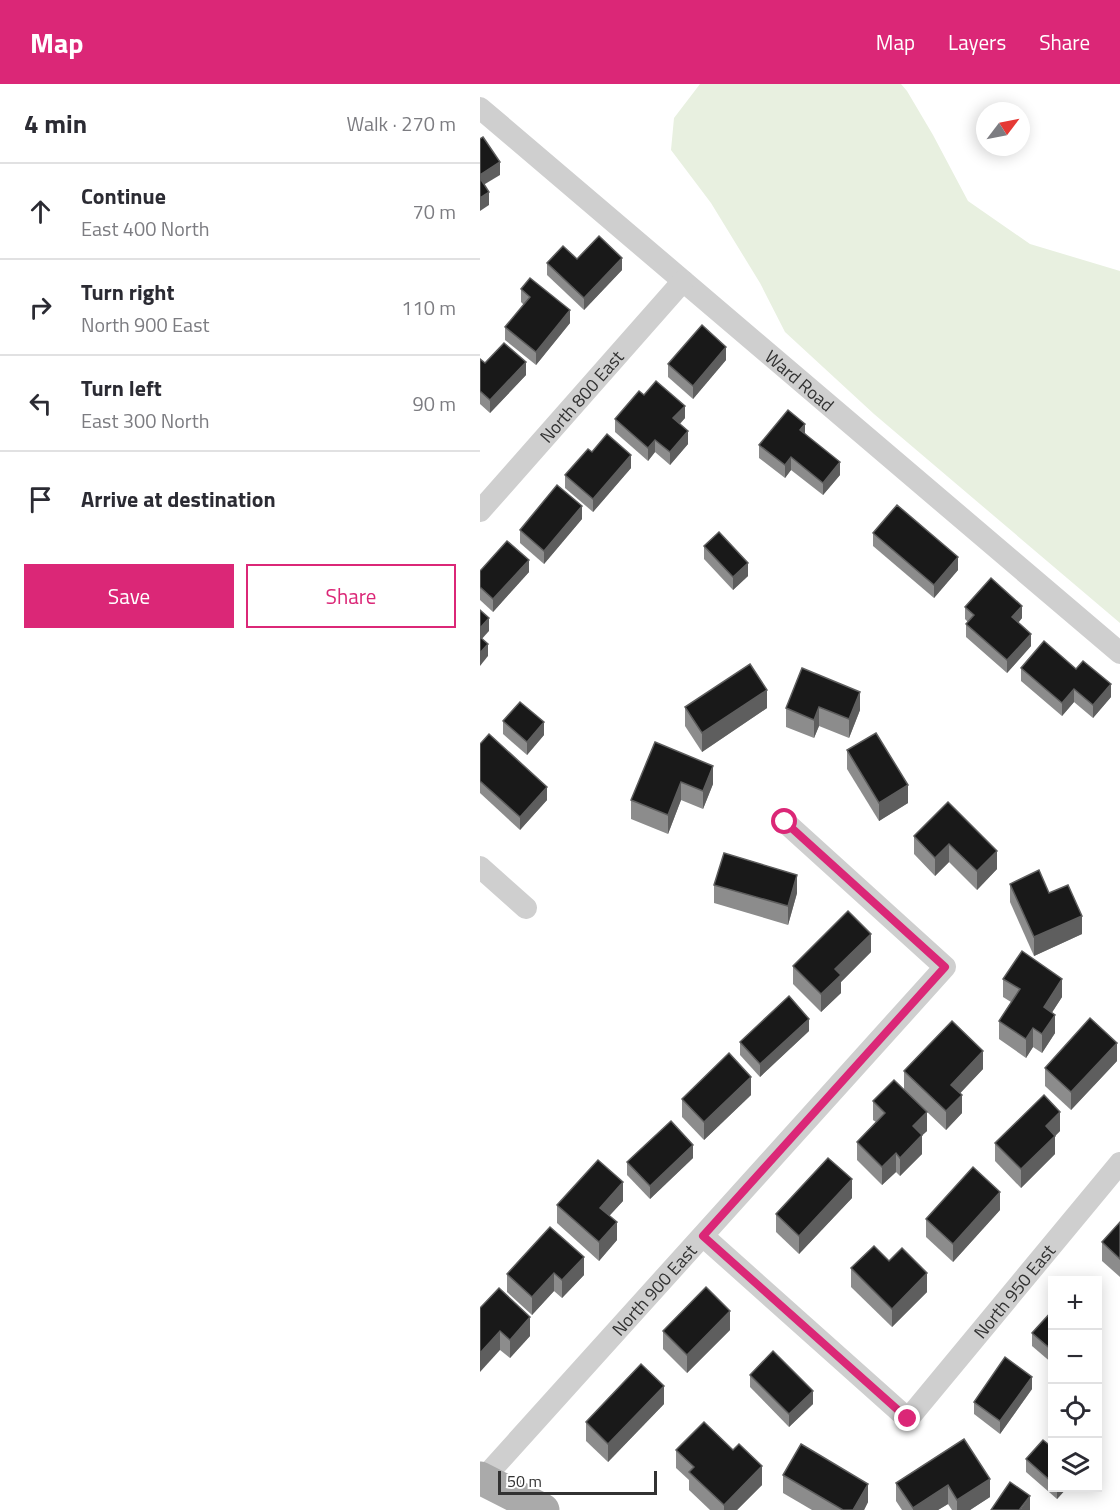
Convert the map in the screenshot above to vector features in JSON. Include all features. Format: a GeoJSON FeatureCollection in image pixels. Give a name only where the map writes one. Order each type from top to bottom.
{"type":"FeatureCollection","features":[{"type":"Feature","properties":{"kind":"main road"},"geometry":{"type":"LineString","coordinates":[[482,1478],[543,1510]]}},
{"type":"Feature","properties":{"kind":"street","name":"Ward Road"},"geometry":{"type":"LineString","coordinates":[[480,108],[1120,653]]}},
{"type":"Feature","properties":{"kind":"street","name":"North 800 East"},"geometry":{"type":"LineString","coordinates":[[480,511],[683,281]]}},
{"type":"Feature","properties":{"kind":"street","name":"North 900 East"},"geometry":{"type":"LineString","coordinates":[[482,1478],[945,967],[785,822]]}},
{"type":"Feature","properties":{"kind":"street"},"geometry":{"type":"LineString","coordinates":[[480,867],[526,908]]}},
{"type":"Feature","properties":{"kind":"street","name":"North 950 East"},"geometry":{"type":"LineString","coordinates":[[703,1236],[908,1419],[1120,1163]]}},
{"type":"Feature","properties":{"kind":"green space"},"geometry":{"type":"Polygon","coordinates":[[[700,84],[901,84],[933,135],[968,201],[1030,244],[1120,271],[1120,623],[874,414],[785,332],[760,283],[711,203],[671,150],[674,118],[700,84]]]}},
{"type":"Feature","properties":{"kind":"building"},"geometry":{"type":"Polygon","coordinates":[[[483,137],[500,162],[480,175],[480,139],[483,137]]]}},
{"type":"Feature","properties":{"kind":"building"},"geometry":{"type":"Polygon","coordinates":[[[480,178],[489,192],[480,198],[480,178]]]}},
{"type":"Feature","properties":{"kind":"building"},"geometry":{"type":"Polygon","coordinates":[[[599,236],[622,258],[584,298],[547,263],[563,246],[577,259],[599,236]]]}},
{"type":"Feature","properties":{"kind":"building"},"geometry":{"type":"Polygon","coordinates":[[[530,278],[570,310],[536,352],[505,327],[530,297],[521,289],[530,278]]]}},
{"type":"Feature","properties":{"kind":"building"},"geometry":{"type":"Polygon","coordinates":[[[702,325],[726,347],[693,386],[668,364],[702,325]]]}},
{"type":"Feature","properties":{"kind":"building"},"geometry":{"type":"Polygon","coordinates":[[[504,343],[526,362],[490,400],[480,391],[480,359],[485,363],[504,343]]]}},
{"type":"Feature","properties":{"kind":"building"},"geometry":{"type":"Polygon","coordinates":[[[656,381],[685,406],[673,418],[688,431],[670,452],[655,440],[648,448],[615,419],[639,391],[644,395],[656,381]]]}},
{"type":"Feature","properties":{"kind":"building"},"geometry":{"type":"Polygon","coordinates":[[[788,410],[805,424],[800,430],[840,462],[823,483],[791,457],[785,465],[759,445],[788,410]]]}},
{"type":"Feature","properties":{"kind":"building"},"geometry":{"type":"Polygon","coordinates":[[[607,434],[631,455],[593,499],[565,475],[588,449],[592,452],[607,434]]]}},
{"type":"Feature","properties":{"kind":"building"},"geometry":{"type":"Polygon","coordinates":[[[557,485],[582,506],[544,551],[520,530],[557,485]]]}},
{"type":"Feature","properties":{"kind":"building"},"geometry":{"type":"Polygon","coordinates":[[[897,505],[958,557],[934,585],[873,533],[897,505]]]}},
{"type":"Feature","properties":{"kind":"building"},"geometry":{"type":"Polygon","coordinates":[[[719,532],[748,563],[733,577],[704,546],[719,532]]]}},
{"type":"Feature","properties":{"kind":"building"},"geometry":{"type":"Polygon","coordinates":[[[507,541],[529,560],[493,599],[480,587],[480,571],[507,541]]]}},
{"type":"Feature","properties":{"kind":"building"},"geometry":{"type":"Polygon","coordinates":[[[991,578],[1022,606],[1012,617],[1031,634],[1007,660],[966,624],[974,615],[965,607],[991,578]]]}},
{"type":"Feature","properties":{"kind":"building"},"geometry":{"type":"Polygon","coordinates":[[[480,610],[489,618],[480,628],[480,610]]]}},
{"type":"Feature","properties":{"kind":"building"},"geometry":{"type":"Polygon","coordinates":[[[480,637],[488,644],[480,653],[480,637]]]}},
{"type":"Feature","properties":{"kind":"building"},"geometry":{"type":"Polygon","coordinates":[[[1044,641],[1076,669],[1083,661],[1111,684],[1093,705],[1074,689],[1062,703],[1021,668],[1044,641]]]}},
{"type":"Feature","properties":{"kind":"building"},"geometry":{"type":"Polygon","coordinates":[[[750,664],[767,690],[702,733],[685,707],[750,664]]]}},
{"type":"Feature","properties":{"kind":"building"},"geometry":{"type":"Polygon","coordinates":[[[802,668],[860,692],[849,719],[819,707],[814,720],[786,708],[802,668]]]}},
{"type":"Feature","properties":{"kind":"building"},"geometry":{"type":"Polygon","coordinates":[[[520,702],[544,722],[527,742],[503,721],[520,702]]]}},
{"type":"Feature","properties":{"kind":"building"},"geometry":{"type":"Polygon","coordinates":[[[876,733],[908,785],[879,803],[847,750],[876,733]]]}},
{"type":"Feature","properties":{"kind":"building"},"geometry":{"type":"Polygon","coordinates":[[[489,734],[547,787],[520,817],[480,781],[480,744],[489,734]]]}},
{"type":"Feature","properties":{"kind":"building"},"geometry":{"type":"Polygon","coordinates":[[[655,742],[713,766],[703,791],[681,782],[668,815],[631,800],[655,742]]]}},
{"type":"Feature","properties":{"kind":"building"},"geometry":{"type":"Polygon","coordinates":[[[948,802],[997,851],[977,871],[949,844],[935,858],[914,836],[948,802]]]}},
{"type":"Feature","properties":{"kind":"building"},"geometry":{"type":"Polygon","coordinates":[[[724,853],[797,875],[788,906],[714,885],[724,853]]]}},
{"type":"Feature","properties":{"kind":"building"},"geometry":{"type":"Polygon","coordinates":[[[1039,870],[1049,893],[1068,885],[1082,916],[1034,937],[1010,884],[1039,870]]]}},
{"type":"Feature","properties":{"kind":"building"},"geometry":{"type":"Polygon","coordinates":[[[848,911],[871,934],[835,969],[841,975],[821,994],[793,966],[848,911]]]}},
{"type":"Feature","properties":{"kind":"building"},"geometry":{"type":"Polygon","coordinates":[[[1022,951],[1062,979],[1044,1007],[1055,1015],[1042,1034],[1033,1028],[1026,1039],[999,1021],[1020,989],[1003,979],[1022,951]]]}},
{"type":"Feature","properties":{"kind":"building"},"geometry":{"type":"Polygon","coordinates":[[[789,996],[809,1019],[760,1064],[740,1042],[789,996]]]}},
{"type":"Feature","properties":{"kind":"building"},"geometry":{"type":"Polygon","coordinates":[[[1090,1018],[1117,1043],[1071,1092],[1045,1068],[1090,1018]]]}},
{"type":"Feature","properties":{"kind":"building"},"geometry":{"type":"Polygon","coordinates":[[[952,1021],[983,1051],[951,1085],[962,1095],[946,1111],[904,1071],[952,1021]]]}},
{"type":"Feature","properties":{"kind":"building"},"geometry":{"type":"Polygon","coordinates":[[[729,1053],[751,1077],[704,1122],[682,1099],[729,1053]]]}},
{"type":"Feature","properties":{"kind":"building"},"geometry":{"type":"Polygon","coordinates":[[[894,1080],[927,1112],[913,1126],[922,1135],[900,1158],[896,1153],[882,1167],[857,1142],[885,1113],[873,1101],[894,1080]]]}},
{"type":"Feature","properties":{"kind":"building"},"geometry":{"type":"Polygon","coordinates":[[[1044,1095],[1060,1112],[1046,1126],[1055,1136],[1021,1169],[995,1143],[1044,1095]]]}},
{"type":"Feature","properties":{"kind":"building"},"geometry":{"type":"Polygon","coordinates":[[[671,1121],[693,1145],[650,1186],[627,1162],[671,1121]]]}},
{"type":"Feature","properties":{"kind":"building"},"geometry":{"type":"Polygon","coordinates":[[[828,1158],[852,1179],[799,1236],[776,1214],[828,1158]]]}},
{"type":"Feature","properties":{"kind":"building"},"geometry":{"type":"Polygon","coordinates":[[[598,1160],[623,1182],[600,1208],[617,1222],[599,1242],[557,1205],[598,1160]]]}},
{"type":"Feature","properties":{"kind":"building"},"geometry":{"type":"Polygon","coordinates":[[[973,1167],[1000,1192],[953,1244],[926,1219],[973,1167]]]}},
{"type":"Feature","properties":{"kind":"building"},"geometry":{"type":"Polygon","coordinates":[[[1120,1222],[1120,1259],[1102,1242],[1120,1222]]]}},
{"type":"Feature","properties":{"kind":"building"},"geometry":{"type":"Polygon","coordinates":[[[550,1227],[584,1257],[562,1280],[554,1273],[532,1297],[507,1274],[550,1227]]]}},
{"type":"Feature","properties":{"kind":"building"},"geometry":{"type":"Polygon","coordinates":[[[874,1246],[889,1261],[902,1248],[927,1273],[892,1309],[851,1268],[874,1246]]]}},
{"type":"Feature","properties":{"kind":"building"},"geometry":{"type":"Polygon","coordinates":[[[706,1287],[730,1311],[687,1355],[663,1331],[706,1287]]]}},
{"type":"Feature","properties":{"kind":"building"},"geometry":{"type":"Polygon","coordinates":[[[499,1288],[530,1317],[510,1340],[500,1331],[480,1353],[480,1308],[499,1288]]]}},
{"type":"Feature","properties":{"kind":"building"},"geometry":{"type":"Polygon","coordinates":[[[1048,1315],[1048,1347],[1032,1333],[1048,1315]]]}},
{"type":"Feature","properties":{"kind":"building"},"geometry":{"type":"Polygon","coordinates":[[[773,1351],[813,1391],[789,1414],[750,1375],[773,1351]]]}},
{"type":"Feature","properties":{"kind":"building"},"geometry":{"type":"Polygon","coordinates":[[[1005,1357],[1032,1377],[1000,1421],[974,1402],[1005,1357]]]}},
{"type":"Feature","properties":{"kind":"building"},"geometry":{"type":"Polygon","coordinates":[[[641,1364],[664,1386],[608,1444],[586,1422],[641,1364]]]}},
{"type":"Feature","properties":{"kind":"building"},"geometry":{"type":"Polygon","coordinates":[[[704,1422],[733,1450],[739,1444],[762,1466],[724,1505],[689,1472],[694,1467],[676,1450],[704,1422]]]}},
{"type":"Feature","properties":{"kind":"building"},"geometry":{"type":"Polygon","coordinates":[[[964,1439],[990,1479],[957,1500],[948,1485],[913,1508],[896,1483],[964,1439]]]}},
{"type":"Feature","properties":{"kind":"building"},"geometry":{"type":"Polygon","coordinates":[[[1043,1440],[1048,1444],[1048,1479],[1026,1459],[1043,1440]]]}},
{"type":"Feature","properties":{"kind":"building"},"geometry":{"type":"Polygon","coordinates":[[[801,1444],[868,1484],[853,1510],[843,1510],[783,1475],[801,1444]]]}},
{"type":"Feature","properties":{"kind":"building"},"geometry":{"type":"Polygon","coordinates":[[[1010,1482],[1030,1496],[1021,1510],[991,1510],[1010,1482]]]}},
{"type":"Feature","properties":{"kind":"route"},"geometry":{"type":"LineString","coordinates":[[785,822],[945,967],[703,1236],[908,1419]]}}]}
